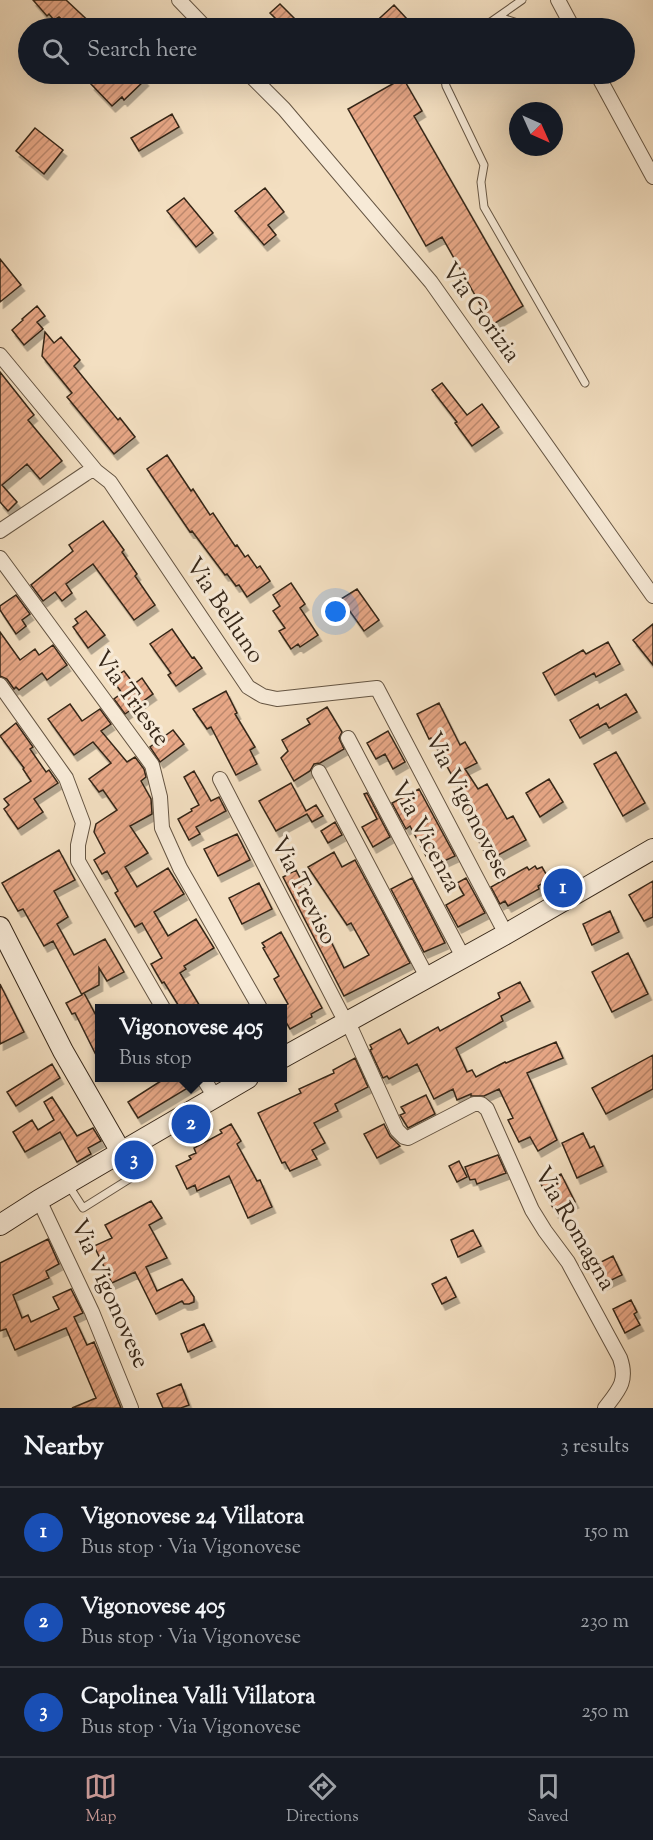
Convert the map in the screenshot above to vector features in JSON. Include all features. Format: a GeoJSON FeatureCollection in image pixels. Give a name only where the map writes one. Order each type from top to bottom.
{"type":"FeatureCollection","features":[{"type":"Feature","properties":{"kind":"main road"},"geometry":{"type":"LineString","coordinates":[[287,1052],[348,1022],[653,849]]}},
{"type":"Feature","properties":{"kind":"main road"},"geometry":{"type":"LineString","coordinates":[[0,927],[63,1051],[121,1152]]}},
{"type":"Feature","properties":{"kind":"main road","name":"Via Vigonovese"},"geometry":{"type":"LineString","coordinates":[[0,1226],[39,1200],[240,1082]]}},
{"type":"Feature","properties":{"kind":"street"},"geometry":{"type":"LineString","coordinates":[[179,0],[196,18]]}},
{"type":"Feature","properties":{"kind":"street"},"geometry":{"type":"LineString","coordinates":[[558,0],[568,18]]}},
{"type":"Feature","properties":{"kind":"street","name":"Via Gorizia"},"geometry":{"type":"LineString","coordinates":[[259,84],[284,109],[431,282],[653,596]]}},
{"type":"Feature","properties":{"kind":"street"},"geometry":{"type":"LineString","coordinates":[[602,84],[653,177]]}},
{"type":"Feature","properties":{"kind":"street","name":"Via Belluno"},"geometry":{"type":"LineString","coordinates":[[0,355],[96,471],[110,482],[248,687],[263,696],[278,699],[377,688],[385,702]]}},
{"type":"Feature","properties":{"kind":"street"},"geometry":{"type":"LineString","coordinates":[[0,531],[90,471],[96,471]]}},
{"type":"Feature","properties":{"kind":"street","name":"Via Trieste"},"geometry":{"type":"LineString","coordinates":[[0,558],[152,765],[160,796],[162,828],[180,868],[258,1004]]}},
{"type":"Feature","properties":{"kind":"street"},"geometry":{"type":"LineString","coordinates":[[0,685],[66,778],[83,823],[78,846],[78,861],[161,1004]]}},
{"type":"Feature","properties":{"kind":"street","name":"Via Vigonovese"},"geometry":{"type":"LineString","coordinates":[[385,702],[506,934]]}},
{"type":"Feature","properties":{"kind":"street","name":"Via Vicenza"},"geometry":{"type":"LineString","coordinates":[[348,738],[463,957]]}},
{"type":"Feature","properties":{"kind":"street"},"geometry":{"type":"LineString","coordinates":[[318,772],[427,978]]}},
{"type":"Feature","properties":{"kind":"street","name":"Via Treviso"},"geometry":{"type":"LineString","coordinates":[[220,779],[341,1013],[348,1022]]}},
{"type":"Feature","properties":{"kind":"street","name":"Via Romagna"},"geometry":{"type":"LineString","coordinates":[[348,1022],[388,1112],[404,1137],[408,1138],[474,1104],[481,1104],[487,1108],[532,1210],[573,1270],[620,1358],[624,1371],[622,1384],[604,1408]]}},
{"type":"Feature","properties":{"kind":"street"},"geometry":{"type":"LineString","coordinates":[[206,1082],[214,1097]]}},
{"type":"Feature","properties":{"kind":"street","name":"Via Vigonovese"},"geometry":{"type":"LineString","coordinates":[[39,1200],[92,1312],[131,1408]]}},
{"type":"Feature","properties":{"kind":"lane"},"geometry":{"type":"LineString","coordinates":[[499,17],[522,0]]}},
{"type":"Feature","properties":{"kind":"lane"},"geometry":{"type":"LineString","coordinates":[[446,84],[484,165],[481,182],[484,207],[585,383]]}},
{"type":"Feature","properties":{"kind":"lane"},"geometry":{"type":"LineString","coordinates":[[68,1184],[83,1208],[135,1176],[121,1152]]}},
{"type":"Feature","properties":{"kind":"building"},"geometry":{"type":"Polygon","coordinates":[[[33,0],[66,0],[85,18],[52,18],[49,14],[47,16],[33,0]]]}},
{"type":"Feature","properties":{"kind":"building"},"geometry":{"type":"Polygon","coordinates":[[[280,4],[294,18],[275,18],[270,13],[280,4]]]}},
{"type":"Feature","properties":{"kind":"building"},"geometry":{"type":"Polygon","coordinates":[[[394,5],[406,18],[380,18],[394,5]]]}},
{"type":"Feature","properties":{"kind":"building"},"geometry":{"type":"Polygon","coordinates":[[[91,84],[141,84],[124,100],[122,97],[112,106],[91,84]]]}},
{"type":"Feature","properties":{"kind":"building"},"geometry":{"type":"Polygon","coordinates":[[[392,84],[406,84],[422,111],[414,116],[523,306],[492,325],[442,237],[426,246],[348,109],[392,84]]]}},
{"type":"Feature","properties":{"kind":"building"},"geometry":{"type":"Polygon","coordinates":[[[172,114],[179,127],[139,151],[131,138],[172,114]]]}},
{"type":"Feature","properties":{"kind":"building"},"geometry":{"type":"Polygon","coordinates":[[[35,128],[63,150],[44,174],[16,151],[35,128]]]}},
{"type":"Feature","properties":{"kind":"building"},"geometry":{"type":"Polygon","coordinates":[[[265,188],[284,212],[268,225],[276,235],[264,245],[235,211],[265,188]]]}},
{"type":"Feature","properties":{"kind":"building"},"geometry":{"type":"Polygon","coordinates":[[[184,198],[213,233],[196,247],[167,211],[184,198]]]}},
{"type":"Feature","properties":{"kind":"building"},"geometry":{"type":"Polygon","coordinates":[[[0,259],[21,285],[0,302],[0,259]]]}},
{"type":"Feature","properties":{"kind":"building"},"geometry":{"type":"Polygon","coordinates":[[[37,306],[45,316],[37,322],[43,329],[24,345],[12,330],[37,306]]]}},
{"type":"Feature","properties":{"kind":"building"},"geometry":{"type":"Polygon","coordinates":[[[45,332],[54,343],[61,337],[80,360],[74,366],[118,420],[120,418],[135,437],[114,454],[67,397],[72,393],[42,356],[45,332]]]}},
{"type":"Feature","properties":{"kind":"building"},"geometry":{"type":"Polygon","coordinates":[[[0,372],[34,415],[28,420],[62,461],[40,479],[27,464],[2,485],[17,502],[8,511],[0,502],[0,372]]]}},
{"type":"Feature","properties":{"kind":"building"},"geometry":{"type":"Polygon","coordinates":[[[442,383],[467,415],[482,404],[499,427],[472,446],[432,390],[442,383]]]}},
{"type":"Feature","properties":{"kind":"building"},"geometry":{"type":"Polygon","coordinates":[[[167,455],[191,491],[193,489],[210,515],[213,513],[235,546],[237,545],[245,557],[248,555],[257,568],[260,566],[270,581],[247,597],[239,585],[236,586],[227,574],[225,575],[192,531],[190,532],[147,469],[167,455]]]}},
{"type":"Feature","properties":{"kind":"building"},"geometry":{"type":"Polygon","coordinates":[[[103,521],[124,550],[122,552],[137,574],[135,576],[155,605],[134,620],[93,564],[66,584],[72,593],[62,601],[55,592],[43,601],[31,585],[73,551],[69,545],[103,521]]]}},
{"type":"Feature","properties":{"kind":"building"},"geometry":{"type":"Polygon","coordinates":[[[291,583],[305,604],[300,608],[318,635],[300,647],[298,644],[291,649],[279,631],[285,628],[273,611],[280,606],[273,595],[291,583]]]}},
{"type":"Feature","properties":{"kind":"building"},"geometry":{"type":"Polygon","coordinates":[[[357,589],[379,620],[364,631],[341,599],[357,589]]]}},
{"type":"Feature","properties":{"kind":"building"},"geometry":{"type":"Polygon","coordinates":[[[16,595],[30,614],[22,620],[26,626],[16,634],[0,610],[0,606],[16,595]]]}},
{"type":"Feature","properties":{"kind":"building"},"geometry":{"type":"Polygon","coordinates":[[[86,611],[105,635],[88,648],[73,627],[78,623],[75,619],[86,611]]]}},
{"type":"Feature","properties":{"kind":"building"},"geometry":{"type":"Polygon","coordinates":[[[653,624],[653,665],[633,640],[653,624]]]}},
{"type":"Feature","properties":{"kind":"building"},"geometry":{"type":"Polygon","coordinates":[[[172,629],[192,658],[194,657],[202,668],[176,686],[168,675],[171,673],[150,644],[172,629]]]}},
{"type":"Feature","properties":{"kind":"building"},"geometry":{"type":"Polygon","coordinates":[[[0,632],[20,660],[35,649],[39,655],[53,645],[67,665],[47,680],[42,673],[19,690],[16,687],[14,689],[7,679],[0,676],[0,632]]]}},
{"type":"Feature","properties":{"kind":"building"},"geometry":{"type":"Polygon","coordinates":[[[608,642],[620,664],[596,677],[594,673],[555,695],[543,673],[583,650],[586,654],[608,642]]]}},
{"type":"Feature","properties":{"kind":"building"},"geometry":{"type":"Polygon","coordinates":[[[124,671],[134,684],[142,678],[153,694],[125,714],[114,699],[122,693],[112,679],[124,671]]]}},
{"type":"Feature","properties":{"kind":"building"},"geometry":{"type":"Polygon","coordinates":[[[226,691],[237,713],[235,714],[255,747],[250,750],[257,764],[236,775],[211,727],[207,729],[193,709],[226,691]]]}},
{"type":"Feature","properties":{"kind":"building"},"geometry":{"type":"Polygon","coordinates":[[[626,694],[637,712],[609,728],[606,723],[580,738],[570,720],[598,704],[600,709],[626,694]]]}},
{"type":"Feature","properties":{"kind":"building"},"geometry":{"type":"Polygon","coordinates":[[[439,703],[460,745],[465,742],[477,763],[465,769],[478,789],[487,784],[507,819],[513,816],[526,840],[489,860],[456,799],[463,795],[431,738],[429,739],[417,714],[439,703]]]}},
{"type":"Feature","properties":{"kind":"building"},"geometry":{"type":"Polygon","coordinates":[[[70,704],[82,721],[100,709],[111,724],[101,731],[127,762],[135,757],[144,769],[146,777],[141,781],[151,799],[152,814],[130,826],[148,853],[125,867],[137,887],[168,868],[184,894],[154,912],[168,936],[196,919],[214,948],[184,966],[186,969],[180,973],[199,1004],[178,1004],[164,982],[162,983],[151,964],[162,958],[142,923],[135,927],[115,893],[118,891],[107,871],[102,874],[94,860],[105,853],[94,832],[96,824],[117,810],[103,790],[99,792],[89,779],[111,763],[93,742],[74,755],[48,719],[70,704]]]}},
{"type":"Feature","properties":{"kind":"building"},"geometry":{"type":"Polygon","coordinates":[[[327,707],[342,732],[339,738],[344,749],[314,764],[310,771],[294,781],[281,758],[288,751],[282,740],[310,724],[307,719],[327,707]]]}},
{"type":"Feature","properties":{"kind":"building"},"geometry":{"type":"Polygon","coordinates":[[[16,723],[33,747],[30,749],[46,772],[49,770],[58,783],[34,799],[43,812],[18,829],[4,809],[9,805],[4,799],[31,781],[0,736],[16,723]]]}},
{"type":"Feature","properties":{"kind":"building"},"geometry":{"type":"Polygon","coordinates":[[[173,730],[184,744],[160,762],[150,747],[173,730]]]}},
{"type":"Feature","properties":{"kind":"building"},"geometry":{"type":"Polygon","coordinates":[[[388,731],[405,762],[393,769],[385,754],[376,759],[367,743],[388,731]]]}},
{"type":"Feature","properties":{"kind":"building"},"geometry":{"type":"Polygon","coordinates":[[[616,752],[645,803],[623,816],[594,764],[616,752]]]}},
{"type":"Feature","properties":{"kind":"building"},"geometry":{"type":"Polygon","coordinates":[[[194,771],[211,801],[219,797],[226,811],[196,827],[200,834],[189,840],[178,819],[199,805],[184,777],[194,771]]]}},
{"type":"Feature","properties":{"kind":"building"},"geometry":{"type":"Polygon","coordinates":[[[549,779],[563,802],[540,817],[526,793],[549,779]]]}},
{"type":"Feature","properties":{"kind":"building"},"geometry":{"type":"Polygon","coordinates":[[[291,783],[306,811],[316,805],[323,816],[312,822],[307,814],[276,831],[259,801],[291,783]]]}},
{"type":"Feature","properties":{"kind":"building"},"geometry":{"type":"Polygon","coordinates":[[[419,789],[455,856],[442,862],[436,851],[426,856],[410,826],[406,829],[392,803],[419,789]]]}},
{"type":"Feature","properties":{"kind":"building"},"geometry":{"type":"Polygon","coordinates":[[[367,793],[390,837],[373,847],[362,827],[377,819],[364,794],[367,793]]]}},
{"type":"Feature","properties":{"kind":"building"},"geometry":{"type":"Polygon","coordinates":[[[335,822],[342,835],[328,843],[321,831],[335,822]]]}},
{"type":"Feature","properties":{"kind":"building"},"geometry":{"type":"Polygon","coordinates":[[[237,834],[250,860],[218,876],[204,849],[237,834]]]}},
{"type":"Feature","properties":{"kind":"building"},"geometry":{"type":"Polygon","coordinates":[[[59,850],[75,880],[54,891],[68,917],[57,924],[74,955],[105,939],[124,972],[107,981],[99,968],[99,985],[82,994],[84,993],[95,1014],[95,1053],[75,1013],[72,1014],[66,1003],[82,995],[53,941],[44,946],[23,909],[18,911],[2,883],[59,850]]]}},
{"type":"Feature","properties":{"kind":"building"},"geometry":{"type":"Polygon","coordinates":[[[334,852],[342,867],[355,860],[410,963],[344,996],[283,877],[296,870],[344,968],[369,955],[351,923],[347,925],[308,867],[334,852]]]}},
{"type":"Feature","properties":{"kind":"building"},"geometry":{"type":"Polygon","coordinates":[[[535,866],[537,869],[542,867],[549,879],[538,886],[539,889],[508,906],[505,901],[500,904],[491,887],[527,867],[529,870],[535,866]]]}},
{"type":"Feature","properties":{"kind":"building"},"geometry":{"type":"Polygon","coordinates":[[[412,878],[445,943],[424,952],[391,889],[412,878]]]}},
{"type":"Feature","properties":{"kind":"building"},"geometry":{"type":"Polygon","coordinates":[[[466,878],[485,913],[458,927],[446,905],[464,895],[457,883],[466,878]]]}},
{"type":"Feature","properties":{"kind":"building"},"geometry":{"type":"Polygon","coordinates":[[[653,881],[653,917],[644,921],[629,895],[653,881]]]}},
{"type":"Feature","properties":{"kind":"building"},"geometry":{"type":"Polygon","coordinates":[[[259,883],[272,909],[242,924],[229,898],[259,883]]]}},
{"type":"Feature","properties":{"kind":"building"},"geometry":{"type":"Polygon","coordinates":[[[610,911],[619,932],[592,945],[583,924],[610,911]]]}},
{"type":"Feature","properties":{"kind":"building"},"geometry":{"type":"Polygon","coordinates":[[[281,932],[322,1008],[311,1014],[312,1017],[290,1029],[287,1024],[288,1004],[274,979],[279,976],[262,943],[281,932]]]}},
{"type":"Feature","properties":{"kind":"building"},"geometry":{"type":"Polygon","coordinates":[[[628,953],[648,994],[612,1012],[592,972],[628,953]]]}},
{"type":"Feature","properties":{"kind":"building"},"geometry":{"type":"Polygon","coordinates":[[[520,982],[530,1001],[501,1016],[503,1021],[456,1048],[467,1072],[472,1070],[476,1077],[505,1062],[556,1042],[563,1058],[527,1073],[557,1140],[538,1151],[530,1137],[519,1142],[508,1120],[513,1118],[499,1089],[484,1096],[471,1096],[471,1094],[457,1100],[453,1089],[434,1099],[417,1064],[389,1079],[387,1076],[383,1078],[370,1050],[372,1049],[370,1045],[400,1029],[408,1044],[438,1027],[440,1031],[500,998],[498,993],[520,982]]]}},
{"type":"Feature","properties":{"kind":"building"},"geometry":{"type":"Polygon","coordinates":[[[0,984],[24,1032],[0,1044],[0,984]]]}},
{"type":"Feature","properties":{"kind":"building"},"geometry":{"type":"Polygon","coordinates":[[[653,1055],[653,1089],[606,1114],[592,1088],[653,1055]]]}},
{"type":"Feature","properties":{"kind":"building"},"geometry":{"type":"Polygon","coordinates":[[[355,1058],[368,1087],[335,1104],[338,1111],[314,1123],[325,1143],[312,1150],[317,1159],[290,1171],[285,1162],[282,1163],[258,1113],[301,1093],[299,1089],[334,1073],[333,1070],[355,1058]]]}},
{"type":"Feature","properties":{"kind":"building"},"geometry":{"type":"Polygon","coordinates":[[[52,1064],[60,1078],[16,1106],[7,1092],[52,1064]]]}},
{"type":"Feature","properties":{"kind":"building"},"geometry":{"type":"Polygon","coordinates":[[[159,1082],[196,1083],[138,1118],[128,1102],[159,1082]]]}},
{"type":"Feature","properties":{"kind":"building"},"geometry":{"type":"Polygon","coordinates":[[[426,1095],[435,1114],[408,1128],[400,1115],[405,1113],[401,1107],[426,1095]]]}},
{"type":"Feature","properties":{"kind":"building"},"geometry":{"type":"Polygon","coordinates":[[[52,1097],[77,1136],[93,1128],[101,1141],[88,1148],[91,1154],[77,1162],[60,1132],[25,1152],[13,1132],[32,1120],[38,1130],[54,1120],[44,1102],[52,1097]]]}},
{"type":"Feature","properties":{"kind":"building"},"geometry":{"type":"Polygon","coordinates":[[[231,1124],[241,1141],[237,1144],[257,1181],[260,1180],[272,1207],[248,1218],[229,1176],[197,1191],[195,1185],[187,1189],[176,1166],[191,1159],[189,1156],[196,1153],[194,1148],[222,1133],[220,1130],[231,1124]]]}},
{"type":"Feature","properties":{"kind":"building"},"geometry":{"type":"Polygon","coordinates":[[[384,1124],[390,1136],[400,1146],[377,1158],[364,1134],[384,1124]]]}},
{"type":"Feature","properties":{"kind":"building"},"geometry":{"type":"Polygon","coordinates":[[[583,1133],[590,1148],[594,1146],[603,1166],[577,1178],[562,1143],[583,1133]]]}},
{"type":"Feature","properties":{"kind":"building"},"geometry":{"type":"Polygon","coordinates":[[[498,1155],[506,1173],[477,1184],[475,1179],[470,1180],[465,1167],[498,1155]]]}},
{"type":"Feature","properties":{"kind":"building"},"geometry":{"type":"Polygon","coordinates":[[[459,1161],[467,1177],[457,1182],[449,1166],[459,1161]]]}},
{"type":"Feature","properties":{"kind":"building"},"geometry":{"type":"Polygon","coordinates":[[[561,1174],[575,1202],[555,1212],[541,1184],[561,1174]]]}},
{"type":"Feature","properties":{"kind":"building"},"geometry":{"type":"Polygon","coordinates":[[[151,1201],[162,1218],[149,1225],[167,1258],[146,1267],[157,1291],[182,1279],[194,1297],[194,1302],[184,1304],[182,1301],[156,1314],[135,1272],[112,1283],[94,1246],[112,1238],[105,1225],[151,1201]]]}},
{"type":"Feature","properties":{"kind":"building"},"geometry":{"type":"Polygon","coordinates":[[[473,1230],[481,1246],[458,1257],[451,1240],[473,1230]]]}},
{"type":"Feature","properties":{"kind":"building"},"geometry":{"type":"Polygon","coordinates":[[[48,1239],[59,1264],[46,1271],[49,1278],[13,1295],[22,1318],[28,1315],[31,1322],[59,1309],[53,1297],[71,1289],[83,1313],[74,1317],[87,1345],[94,1342],[121,1408],[72,1408],[96,1398],[66,1328],[15,1350],[6,1329],[0,1331],[0,1263],[48,1239]]]}},
{"type":"Feature","properties":{"kind":"building"},"geometry":{"type":"Polygon","coordinates":[[[613,1256],[622,1275],[603,1284],[598,1272],[603,1270],[599,1263],[613,1256]]]}},
{"type":"Feature","properties":{"kind":"building"},"geometry":{"type":"Polygon","coordinates":[[[446,1277],[456,1297],[442,1304],[432,1284],[446,1277]]]}},
{"type":"Feature","properties":{"kind":"building"},"geometry":{"type":"Polygon","coordinates":[[[631,1300],[637,1312],[634,1314],[640,1325],[625,1333],[613,1309],[631,1300]]]}},
{"type":"Feature","properties":{"kind":"building"},"geometry":{"type":"Polygon","coordinates":[[[204,1324],[212,1341],[188,1352],[181,1334],[204,1324]]]}},
{"type":"Feature","properties":{"kind":"building"},"geometry":{"type":"Polygon","coordinates":[[[181,1384],[189,1405],[181,1408],[163,1408],[157,1394],[181,1384]]]}},
{"type":"Feature","properties":{"kind":"place","name":"Vigonovese 24 Villatora"},"geometry":{"type":"Point","coordinates":[563,888]}},
{"type":"Feature","properties":{"kind":"place","name":"Vigonovese 405"},"geometry":{"type":"Point","coordinates":[191,1124]}},
{"type":"Feature","properties":{"kind":"place","name":"Capolinea Valli Villatora"},"geometry":{"type":"Point","coordinates":[134,1160]}}]}
